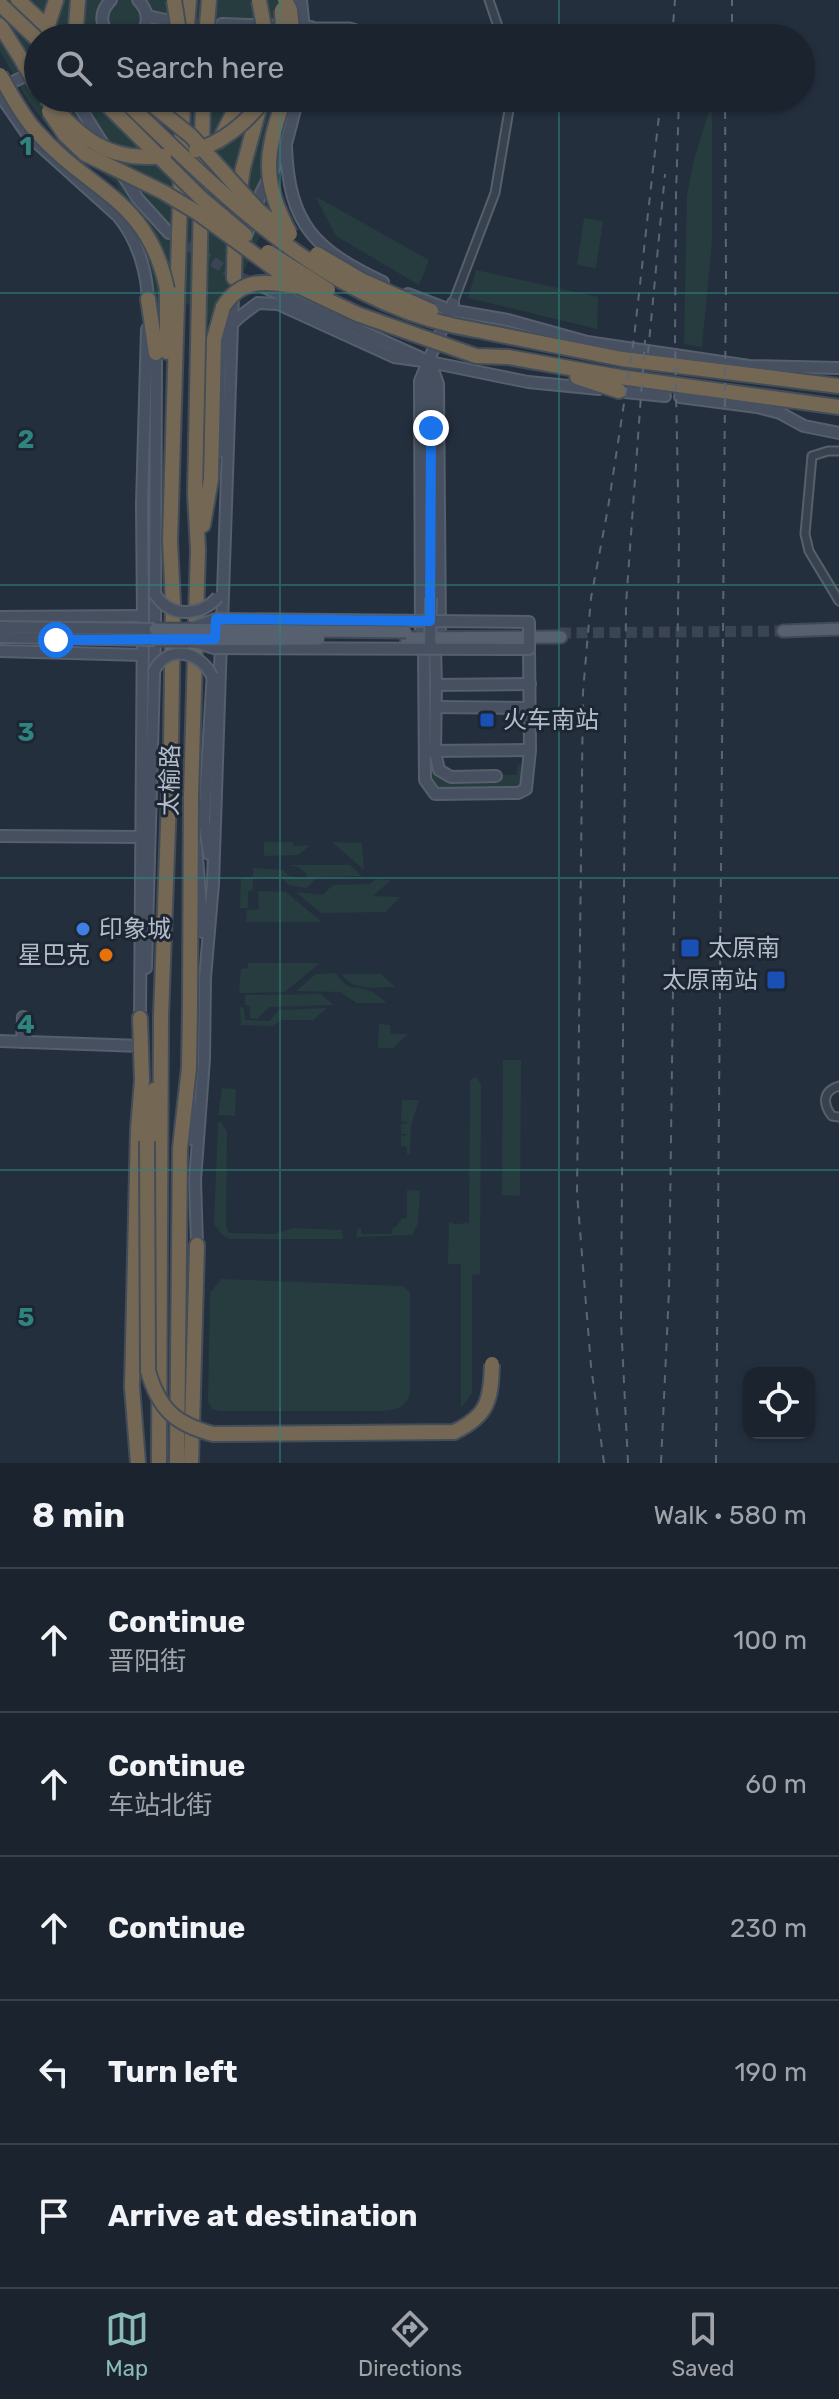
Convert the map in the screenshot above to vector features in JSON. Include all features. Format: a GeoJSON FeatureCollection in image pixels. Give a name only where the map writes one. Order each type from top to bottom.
{"type":"FeatureCollection","features":[{"type":"Feature","properties":{"kind":"highway"},"geometry":{"type":"LineString","coordinates":[[18,0],[44,24]]}},
{"type":"Feature","properties":{"kind":"highway"},"geometry":{"type":"LineString","coordinates":[[46,24],[56,0]]}},
{"type":"Feature","properties":{"kind":"highway"},"geometry":{"type":"LineString","coordinates":[[76,24],[78,0]]}},
{"type":"Feature","properties":{"kind":"highway"},"geometry":{"type":"LineString","coordinates":[[174,0],[180,24]]}},
{"type":"Feature","properties":{"kind":"highway"},"geometry":{"type":"LineString","coordinates":[[185,24],[189,0]]}},
{"type":"Feature","properties":{"kind":"highway"},"geometry":{"type":"LineString","coordinates":[[207,24],[209,0]]}},
{"type":"Feature","properties":{"kind":"highway"},"geometry":{"type":"LineString","coordinates":[[259,0],[264,24]]}},
{"type":"Feature","properties":{"kind":"highway"},"geometry":{"type":"LineString","coordinates":[[283,0],[283,24]]}},
{"type":"Feature","properties":{"kind":"highway"},"geometry":{"type":"LineString","coordinates":[[283,0],[290,10],[292,24]]}},
{"type":"Feature","properties":{"kind":"highway"},"geometry":{"type":"LineString","coordinates":[[0,3],[24,24]]}},
{"type":"Feature","properties":{"kind":"highway"},"geometry":{"type":"LineString","coordinates":[[0,25],[24,65]]}},
{"type":"Feature","properties":{"kind":"highway"},"geometry":{"type":"LineString","coordinates":[[0,75],[36,131],[68,161],[128,208],[155,247],[163,266],[167,289],[166,422],[170,541]]}},
{"type":"Feature","properties":{"kind":"highway"},"geometry":{"type":"LineString","coordinates":[[50,112],[65,135],[85,154],[163,192],[198,213],[298,286],[357,314],[476,356],[508,357],[620,377],[839,407]]}},
{"type":"Feature","properties":{"kind":"highway"},"geometry":{"type":"LineString","coordinates":[[58,112],[78,134],[108,152],[145,158],[209,146],[236,130],[254,112]]}},
{"type":"Feature","properties":{"kind":"highway"},"geometry":{"type":"LineString","coordinates":[[114,112],[200,197],[250,240],[308,279],[371,313],[444,339],[619,391]]}},
{"type":"Feature","properties":{"kind":"highway"},"geometry":{"type":"LineString","coordinates":[[136,112],[211,185],[261,226],[355,290],[445,325],[622,359],[839,386]]}},
{"type":"Feature","properties":{"kind":"highway"},"geometry":{"type":"LineString","coordinates":[[161,112],[191,136],[257,209],[294,241],[363,281],[476,330]]}},
{"type":"Feature","properties":{"kind":"highway","name":"太榆路"},"geometry":{"type":"LineString","coordinates":[[159,1463],[161,1016],[171,745],[173,603],[170,541],[183,112]]}},
{"type":"Feature","properties":{"kind":"highway","name":"太榆路"},"geometry":{"type":"LineString","coordinates":[[177,1463],[180,1148],[189,1068],[203,112]]}},
{"type":"Feature","properties":{"kind":"highway"},"geometry":{"type":"LineString","coordinates":[[202,187],[234,112]]}},
{"type":"Feature","properties":{"kind":"highway"},"geometry":{"type":"LineString","coordinates":[[234,278],[235,223],[243,168],[259,112]]}},
{"type":"Feature","properties":{"kind":"highway"},"geometry":{"type":"LineString","coordinates":[[280,112],[269,154],[269,183],[274,203],[294,241]]}},
{"type":"Feature","properties":{"kind":"highway"},"geometry":{"type":"LineString","coordinates":[[198,549],[211,479],[214,339],[223,307],[241,287],[258,281],[298,286]]}},
{"type":"Feature","properties":{"kind":"highway"},"geometry":{"type":"LineString","coordinates":[[148,299],[156,353]]}},
{"type":"Feature","properties":{"kind":"highway"},"geometry":{"type":"LineString","coordinates":[[147,1141],[161,1016]]}},
{"type":"Feature","properties":{"kind":"highway"},"geometry":{"type":"LineString","coordinates":[[140,1018],[147,1141],[148,1371],[155,1394],[172,1416],[197,1430],[213,1434],[454,1432],[472,1423],[487,1404],[492,1364]]}},
{"type":"Feature","properties":{"kind":"highway"},"geometry":{"type":"LineString","coordinates":[[138,1463],[132,1387],[138,1129],[142,1080]]}},
{"type":"Feature","properties":{"kind":"highway"},"geometry":{"type":"LineString","coordinates":[[191,1463],[197,1245]]}},
{"type":"Feature","properties":{"kind":"main road"},"geometry":{"type":"LineString","coordinates":[[105,24],[103,10],[111,0]]}},
{"type":"Feature","properties":{"kind":"main road"},"geometry":{"type":"LineString","coordinates":[[138,0],[147,16],[145,24]]}},
{"type":"Feature","properties":{"kind":"main road"},"geometry":{"type":"LineString","coordinates":[[301,0],[306,24]]}},
{"type":"Feature","properties":{"kind":"main road"},"geometry":{"type":"LineString","coordinates":[[147,16],[171,21]]}},
{"type":"Feature","properties":{"kind":"main road"},"geometry":{"type":"LineString","coordinates":[[0,88],[24,77]]}},
{"type":"Feature","properties":{"kind":"main road"},"geometry":{"type":"LineString","coordinates":[[0,95],[27,134],[129,229],[143,267],[148,299],[142,504],[140,1018]]}},
{"type":"Feature","properties":{"kind":"main road"},"geometry":{"type":"LineString","coordinates":[[83,112],[138,199],[169,233]]}},
{"type":"Feature","properties":{"kind":"main road"},"geometry":{"type":"LineString","coordinates":[[205,978],[213,884],[234,278],[261,193],[286,144],[294,112]]}},
{"type":"Feature","properties":{"kind":"main road"},"geometry":{"type":"LineString","coordinates":[[286,144],[287,179],[293,203],[319,243],[349,266],[401,291],[591,343]]}},
{"type":"Feature","properties":{"kind":"main road"},"geometry":{"type":"LineString","coordinates":[[264,287],[430,362],[438,384],[430,751],[439,770],[451,777],[496,776]]}},
{"type":"Feature","properties":{"kind":"main road"},"geometry":{"type":"LineString","coordinates":[[213,884],[204,820],[223,521],[221,354],[224,337],[231,325],[258,303],[278,304],[394,357],[528,382],[665,396]]}},
{"type":"Feature","properties":{"kind":"main road"},"geometry":{"type":"LineString","coordinates":[[430,643],[420,381],[451,306]]}},
{"type":"Feature","properties":{"kind":"main road"},"geometry":{"type":"LineString","coordinates":[[476,330],[749,366],[839,368]]}},
{"type":"Feature","properties":{"kind":"main road"},"geometry":{"type":"LineString","coordinates":[[140,1018],[147,959],[155,635],[156,353]]}},
{"type":"Feature","properties":{"kind":"main road"},"geometry":{"type":"LineString","coordinates":[[0,637],[215,634],[429,621],[529,622],[530,750],[527,785],[518,793],[435,794],[425,780],[436,707],[429,621],[430,362]]}},
{"type":"Feature","properties":{"kind":"main road"},"geometry":{"type":"LineString","coordinates":[[680,397],[757,407],[780,413],[804,426],[839,433]]}},
{"type":"Feature","properties":{"kind":"main road"},"geometry":{"type":"LineString","coordinates":[[155,594],[168,608],[190,613],[211,606],[218,597]]}},
{"type":"Feature","properties":{"kind":"main road"},"geometry":{"type":"LineString","coordinates":[[0,617],[143,616]]}},
{"type":"Feature","properties":{"kind":"main road"},"geometry":{"type":"LineString","coordinates":[[0,627],[155,635]]}},
{"type":"Feature","properties":{"kind":"main road"},"geometry":{"type":"LineString","coordinates":[[783,633],[839,632]]}},
{"type":"Feature","properties":{"kind":"main road"},"geometry":{"type":"LineString","coordinates":[[215,634],[430,643],[529,652]]}},
{"type":"Feature","properties":{"kind":"main road"},"geometry":{"type":"LineString","coordinates":[[187,635],[406,635],[430,643],[560,635]]}},
{"type":"Feature","properties":{"kind":"main road"},"geometry":{"type":"LineString","coordinates":[[0,651],[143,655]]}},
{"type":"Feature","properties":{"kind":"main road"},"geometry":{"type":"LineString","coordinates":[[154,671],[168,656],[188,654],[201,659],[212,676]]}},
{"type":"Feature","properties":{"kind":"main road"},"geometry":{"type":"LineString","coordinates":[[436,685],[530,684]]}},
{"type":"Feature","properties":{"kind":"main road"},"geometry":{"type":"LineString","coordinates":[[436,707],[530,708]]}},
{"type":"Feature","properties":{"kind":"main road"},"geometry":{"type":"LineString","coordinates":[[430,751],[530,750]]}},
{"type":"Feature","properties":{"kind":"main road"},"geometry":{"type":"LineString","coordinates":[[191,796],[202,896],[205,978],[204,1059],[195,1180]]}},
{"type":"Feature","properties":{"kind":"main road"},"geometry":{"type":"LineString","coordinates":[[0,836],[142,837]]}},
{"type":"Feature","properties":{"kind":"main road"},"geometry":{"type":"LineString","coordinates":[[22,1042],[23,1017]]}},
{"type":"Feature","properties":{"kind":"main road"},"geometry":{"type":"LineString","coordinates":[[0,1041],[141,1046]]}},
{"type":"Feature","properties":{"kind":"main road"},"geometry":{"type":"LineString","coordinates":[[189,1068],[197,1245]]}},
{"type":"Feature","properties":{"kind":"street"},"geometry":{"type":"LineString","coordinates":[[489,0],[497,24]]}},
{"type":"Feature","properties":{"kind":"street"},"geometry":{"type":"LineString","coordinates":[[451,306],[495,193],[509,112]]}},
{"type":"Feature","properties":{"kind":"street"},"geometry":{"type":"LineString","coordinates":[[839,451],[812,456],[805,534],[809,551],[839,601]]}},
{"type":"Feature","properties":{"kind":"street"},"geometry":{"type":"LineString","coordinates":[[839,1086],[825,1095],[825,1108],[832,1116],[839,1117]]}},
{"type":"Feature","properties":{"kind":"green space"},"geometry":{"type":"Polygon","coordinates":[[[0,0],[299,0],[301,13],[295,24],[24,24],[24,94],[0,51],[0,0]]]}},
{"type":"Feature","properties":{"kind":"green space"},"geometry":{"type":"Polygon","coordinates":[[[37,112],[277,112],[272,209],[239,282],[212,322],[173,294],[160,334],[139,236],[116,183],[60,143],[37,112]]]}},
{"type":"Feature","properties":{"kind":"green space"},"geometry":{"type":"Polygon","coordinates":[[[709,112],[712,112],[712,241],[702,347],[684,344],[687,196],[694,159],[709,112]]]}},
{"type":"Feature","properties":{"kind":"green space"},"geometry":{"type":"Polygon","coordinates":[[[315,196],[429,260],[419,285],[336,236],[315,196]]]}},
{"type":"Feature","properties":{"kind":"green space"},"geometry":{"type":"Polygon","coordinates":[[[584,218],[603,221],[596,268],[577,265],[584,218]]]}},
{"type":"Feature","properties":{"kind":"green space"},"geometry":{"type":"Polygon","coordinates":[[[476,270],[598,297],[597,329],[468,298],[476,270]]]}},
{"type":"Feature","properties":{"kind":"green space"},"geometry":{"type":"Polygon","coordinates":[[[430,763],[433,763],[437,773],[517,775],[518,763],[525,772],[523,783],[514,788],[436,788],[430,779],[430,763]]]}},
{"type":"Feature","properties":{"kind":"green space"},"geometry":{"type":"Polygon","coordinates":[[[264,842],[310,845],[298,855],[264,856],[264,842]]]}},
{"type":"Feature","properties":{"kind":"green space"},"geometry":{"type":"Polygon","coordinates":[[[332,842],[362,843],[364,870],[332,842]]]}},
{"type":"Feature","properties":{"kind":"green space"},"geometry":{"type":"Polygon","coordinates":[[[288,865],[350,865],[362,876],[317,877],[307,888],[288,885],[283,879],[253,877],[253,868],[283,870],[289,876],[306,878],[307,874],[298,867],[288,865]]]}},
{"type":"Feature","properties":{"kind":"green space"},"geometry":{"type":"Polygon","coordinates":[[[253,877],[253,890],[248,891],[248,908],[240,908],[241,878],[253,877]]]}},
{"type":"Feature","properties":{"kind":"green space"},"geometry":{"type":"Polygon","coordinates":[[[376,879],[391,880],[373,896],[400,897],[386,912],[321,913],[296,892],[322,895],[333,885],[370,884],[376,879]]]}},
{"type":"Feature","properties":{"kind":"green space"},"geometry":{"type":"Polygon","coordinates":[[[258,891],[286,892],[322,922],[246,922],[247,910],[259,909],[258,891]]]}},
{"type":"Feature","properties":{"kind":"green space"},"geometry":{"type":"Polygon","coordinates":[[[248,963],[320,963],[285,992],[239,993],[241,969],[248,968],[248,963]]]}},
{"type":"Feature","properties":{"kind":"green space"},"geometry":{"type":"Polygon","coordinates":[[[336,973],[348,986],[372,992],[387,1003],[357,1003],[340,992],[296,991],[316,974],[336,973]]]}},
{"type":"Feature","properties":{"kind":"green space"},"geometry":{"type":"Polygon","coordinates":[[[342,974],[381,974],[395,987],[358,986],[342,974]]]}},
{"type":"Feature","properties":{"kind":"green space"},"geometry":{"type":"Polygon","coordinates":[[[321,994],[333,1005],[270,1007],[257,1019],[250,1018],[250,1006],[245,1005],[245,995],[321,994]]]}},
{"type":"Feature","properties":{"kind":"green space"},"geometry":{"type":"Polygon","coordinates":[[[240,1007],[244,1008],[245,1020],[269,1021],[279,1010],[327,1008],[313,1020],[282,1020],[272,1026],[241,1025],[240,1007]]]}},
{"type":"Feature","properties":{"kind":"green space"},"geometry":{"type":"Polygon","coordinates":[[[379,1024],[390,1025],[391,1034],[408,1034],[393,1048],[378,1048],[379,1024]]]}},
{"type":"Feature","properties":{"kind":"green space"},"geometry":{"type":"Polygon","coordinates":[[[503,1060],[521,1060],[520,1196],[502,1195],[503,1060]]]}},
{"type":"Feature","properties":{"kind":"green space"},"geometry":{"type":"Polygon","coordinates":[[[476,1077],[481,1084],[480,1274],[472,1275],[472,1393],[461,1408],[461,1264],[448,1264],[449,1222],[469,1223],[470,1080],[476,1077]]]}},
{"type":"Feature","properties":{"kind":"green space"},"geometry":{"type":"Polygon","coordinates":[[[222,1088],[236,1089],[235,1116],[218,1115],[222,1088]]]}},
{"type":"Feature","properties":{"kind":"green space"},"geometry":{"type":"Polygon","coordinates":[[[402,1100],[419,1100],[411,1125],[410,1154],[407,1154],[407,1147],[401,1146],[401,1137],[408,1134],[401,1134],[401,1124],[409,1123],[401,1121],[402,1100]]]}},
{"type":"Feature","properties":{"kind":"green space"},"geometry":{"type":"Polygon","coordinates":[[[221,1122],[227,1132],[226,1226],[229,1233],[275,1234],[293,1228],[342,1230],[343,1239],[230,1239],[222,1235],[214,1224],[218,1123],[221,1122]]]}},
{"type":"Feature","properties":{"kind":"green space"},"geometry":{"type":"Polygon","coordinates":[[[407,1190],[420,1191],[418,1223],[412,1235],[356,1237],[358,1228],[361,1234],[392,1234],[393,1227],[401,1219],[407,1218],[407,1190]]]}},
{"type":"Feature","properties":{"kind":"green space"},"geometry":{"type":"Polygon","coordinates":[[[221,1279],[402,1286],[410,1292],[410,1392],[404,1405],[383,1411],[212,1409],[208,1401],[210,1293],[221,1279]]]}},
{"type":"Feature","properties":{"kind":"tunnel"},"geometry":{"type":"LineString","coordinates":[[181,22],[222,24]]}},
{"type":"Feature","properties":{"kind":"tunnel"},"geometry":{"type":"LineString","coordinates":[[175,237],[229,272],[254,283]]}},
{"type":"Feature","properties":{"kind":"tunnel"},"geometry":{"type":"LineString","coordinates":[[560,633],[783,631]]}},
{"type":"Feature","properties":{"kind":"railway"},"geometry":{"type":"LineString","coordinates":[[673,24],[675,0]]}},
{"type":"Feature","properties":{"kind":"railway"},"geometry":{"type":"LineString","coordinates":[[732,0],[732,24]]}},
{"type":"Feature","properties":{"kind":"railway"},"geometry":{"type":"LineString","coordinates":[[604,1463],[591,1366],[577,1193],[583,692],[591,598],[634,338],[659,112]]}},
{"type":"Feature","properties":{"kind":"railway"},"geometry":{"type":"LineString","coordinates":[[661,1463],[669,1290],[679,538],[675,340],[679,112]]}},
{"type":"Feature","properties":{"kind":"railway"},"geometry":{"type":"LineString","coordinates":[[716,1463],[725,112]]}},
{"type":"Feature","properties":{"kind":"railway"},"geometry":{"type":"LineString","coordinates":[[648,353],[665,174]]}},
{"type":"Feature","properties":{"kind":"railway"},"geometry":{"type":"LineString","coordinates":[[628,1463],[621,1322],[626,604],[645,340]]}},
{"type":"Feature","properties":{"kind":"place","name":"火车南站"},"geometry":{"type":"Point","coordinates":[487,720]}},
{"type":"Feature","properties":{"kind":"place","name":"印象城"},"geometry":{"type":"Point","coordinates":[83,929]}},
{"type":"Feature","properties":{"kind":"place","name":"太原南"},"geometry":{"type":"Point","coordinates":[690,948]}},
{"type":"Feature","properties":{"kind":"place","name":"星巴克"},"geometry":{"type":"Point","coordinates":[106,955]}},
{"type":"Feature","properties":{"kind":"place","name":"太原南站"},"geometry":{"type":"Point","coordinates":[776,980]}},
{"type":"Feature","properties":{"kind":"route"},"geometry":{"type":"LineString","coordinates":[[56,640],[215,639],[216,619],[430,621],[431,428]]}}]}
